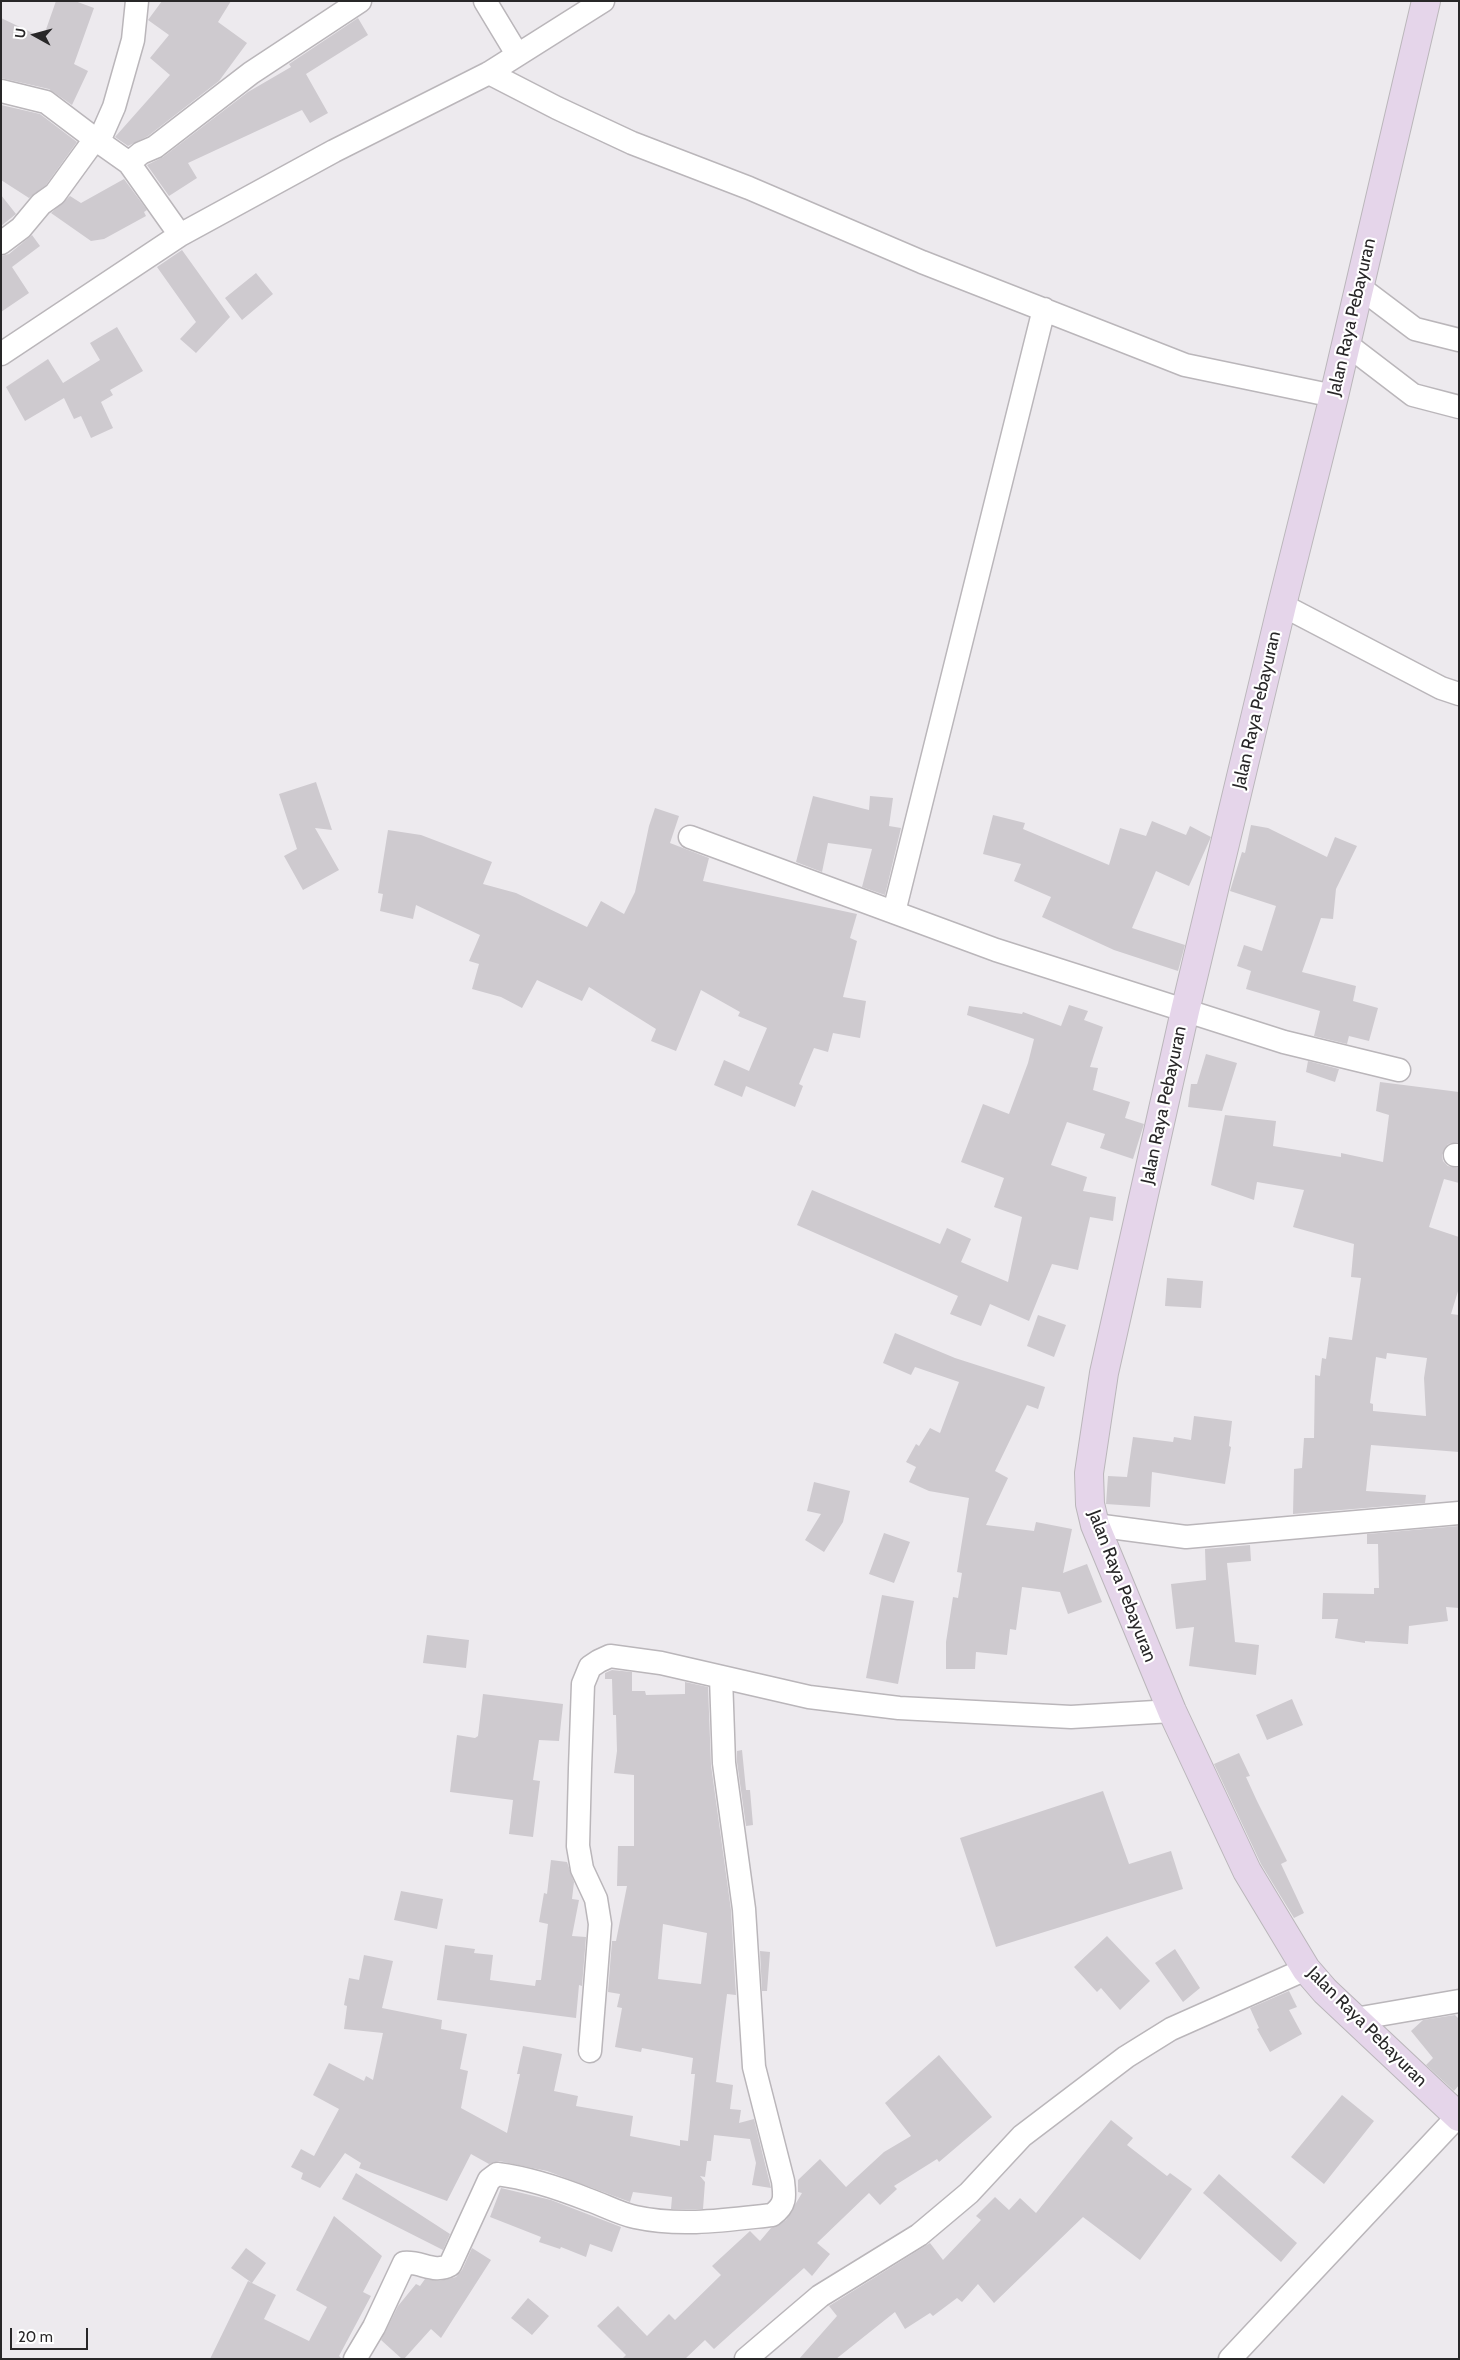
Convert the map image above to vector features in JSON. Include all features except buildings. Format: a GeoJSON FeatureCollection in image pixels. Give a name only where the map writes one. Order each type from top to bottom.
{"type":"FeatureCollection","features":[{"type":"Feature","properties":{"kind":"main road","name":"Jalan Raya Pebayuran"},"geometry":{"type":"LineString","coordinates":[[1426,1],[1358,286],[1334,396],[1184,1011],[1104,1373],[1089,1473],[1090,1504],[1095,1525],[1172,1711],[1247,1871],[1306,1969],[1325,1991],[1458,2117]]}},
{"type":"Feature","properties":{"kind":"street"},"geometry":{"type":"LineString","coordinates":[[1,242],[21,228],[41,204],[55,194],[97,140],[114,107],[133,40],[137,1]]}},
{"type":"Feature","properties":{"kind":"street"},"geometry":{"type":"LineString","coordinates":[[129,163],[141,152],[155,147],[251,72],[360,1]]}},
{"type":"Feature","properties":{"kind":"street"},"geometry":{"type":"LineString","coordinates":[[485,1],[517,54]]}},
{"type":"Feature","properties":{"kind":"street"},"geometry":{"type":"LineString","coordinates":[[1,354],[180,235],[334,151],[489,73],[603,1]]}},
{"type":"Feature","properties":{"kind":"street"},"geometry":{"type":"LineString","coordinates":[[489,73],[557,108],[632,143],[750,188],[922,262],[1185,365],[1334,396]]}},
{"type":"Feature","properties":{"kind":"street"},"geometry":{"type":"LineString","coordinates":[[1,92],[46,102],[129,163],[180,235]]}},
{"type":"Feature","properties":{"kind":"street"},"geometry":{"type":"LineString","coordinates":[[1358,286],[1415,329],[1459,340]]}},
{"type":"Feature","properties":{"kind":"street"},"geometry":{"type":"LineString","coordinates":[[894,912],[1044,309]]}},
{"type":"Feature","properties":{"kind":"street"},"geometry":{"type":"LineString","coordinates":[[1345,343],[1413,395],[1459,407]]}},
{"type":"Feature","properties":{"kind":"street"},"geometry":{"type":"LineString","coordinates":[[1282,605],[1441,688],[1459,694]]}},
{"type":"Feature","properties":{"kind":"street"},"geometry":{"type":"LineString","coordinates":[[690,837],[996,950],[1284,1042],[1399,1070]]}},
{"type":"Feature","properties":{"kind":"street"},"geometry":{"type":"LineString","coordinates":[[1095,1525],[1186,1537],[1459,1513]]}},
{"type":"Feature","properties":{"kind":"street"},"geometry":{"type":"LineString","coordinates":[[590,2050],[600,1924],[596,1899],[582,1869],[578,1846],[583,1684],[590,1667],[610,1656],[661,1663],[809,1697],[899,1708],[1071,1717],[1172,1711]]}},
{"type":"Feature","properties":{"kind":"street"},"geometry":{"type":"LineString","coordinates":[[355,2359],[374,2327],[404,2263],[413,2262],[435,2269],[450,2265],[489,2180],[498,2174],[522,2177],[566,2191],[634,2217],[650,2219],[702,2223],[772,2215],[780,2209],[785,2200],[783,2181],[754,2067],[744,1909],[724,1763],[721,1677]]}},
{"type":"Feature","properties":{"kind":"street"},"geometry":{"type":"LineString","coordinates":[[746,2359],[820,2296],[919,2235],[969,2193],[1022,2136],[1126,2057],[1171,2029],[1306,1969]]}},
{"type":"Feature","properties":{"kind":"street"},"geometry":{"type":"LineString","coordinates":[[1355,2019],[1459,2001]]}},
{"type":"Feature","properties":{"kind":"street"},"geometry":{"type":"LineString","coordinates":[[1230,2359],[1458,2117]]}}]}
